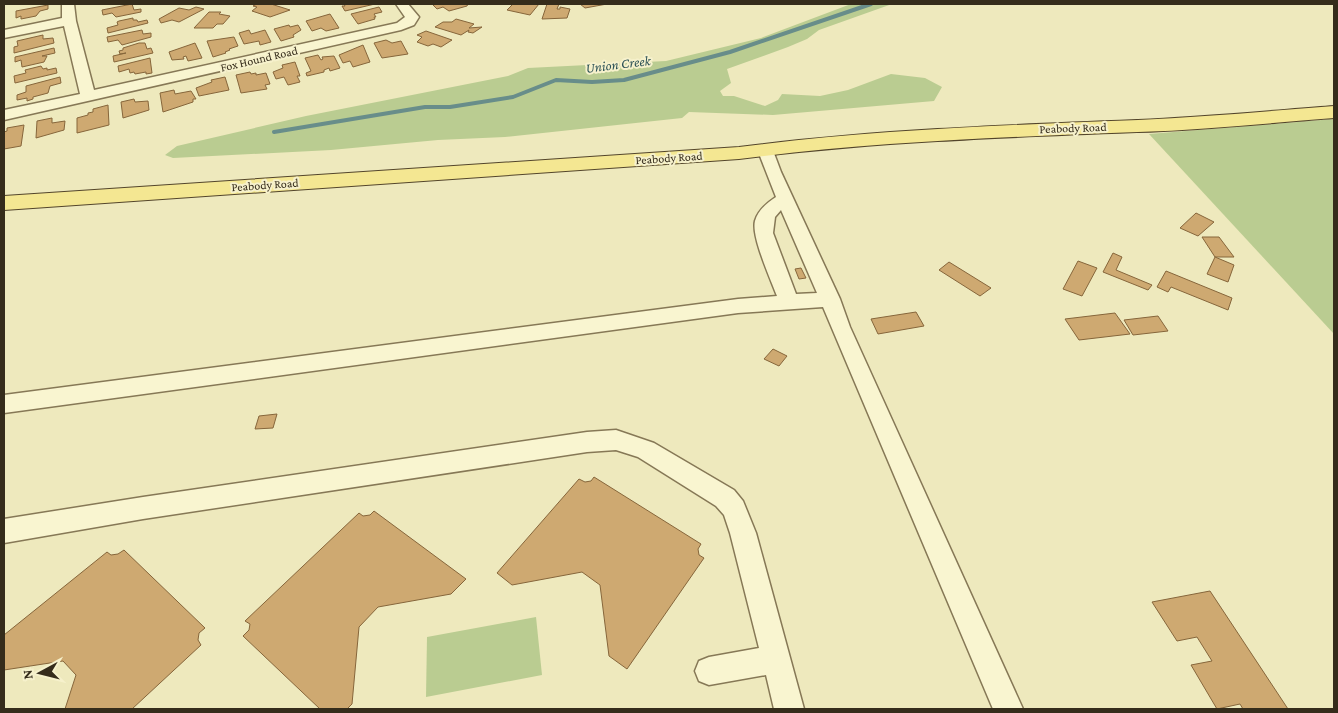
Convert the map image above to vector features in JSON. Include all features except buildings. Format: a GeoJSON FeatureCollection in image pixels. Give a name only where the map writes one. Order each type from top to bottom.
{"type":"FeatureCollection","features":[{"type":"Feature","properties":{"kind":"main road","name":"Peabody Road"},"geometry":{"type":"LineString","coordinates":[[4,203],[766,150],[794,146],[969,133],[1139,126],[1334,112]]}},
{"type":"Feature","properties":{"kind":"street"},"geometry":{"type":"LineString","coordinates":[[4,115],[87,97],[87,89],[69,21],[68,4]]}},
{"type":"Feature","properties":{"kind":"street","name":"Fox Hound Road"},"geometry":{"type":"LineString","coordinates":[[87,97],[401,26],[409,22],[412,17],[402,4]]}},
{"type":"Feature","properties":{"kind":"street"},"geometry":{"type":"LineString","coordinates":[[4,34],[69,21]]}},
{"type":"Feature","properties":{"kind":"street"},"geometry":{"type":"LineString","coordinates":[[766,150],[840,327],[1008,709]]}},
{"type":"Feature","properties":{"kind":"street"},"geometry":{"type":"LineString","coordinates":[[785,199],[765,216],[763,222],[764,232],[789,302]]}},
{"type":"Feature","properties":{"kind":"street"},"geometry":{"type":"LineString","coordinates":[[4,404],[738,306],[830,300]]}},
{"type":"Feature","properties":{"kind":"street"},"geometry":{"type":"LineString","coordinates":[[4,530],[587,442],[616,440],[646,450],[725,498],[734,509],[743,533],[789,709]]}},
{"type":"Feature","properties":{"kind":"street"},"geometry":{"type":"LineString","coordinates":[[709,671],[776,659]]}},
{"type":"Feature","properties":{"kind":"green space"},"geometry":{"type":"Polygon","coordinates":[[[851,4],[892,4],[819,30],[807,39],[727,69],[731,83],[720,91],[723,96],[734,96],[765,106],[778,100],[782,94],[820,96],[848,90],[891,74],[925,78],[942,87],[934,101],[773,115],[689,112],[682,118],[505,137],[438,140],[331,150],[173,158],[165,155],[177,146],[306,116],[508,76],[528,68],[666,61],[761,38],[851,4]]]}},
{"type":"Feature","properties":{"kind":"green space"},"geometry":{"type":"Polygon","coordinates":[[[1334,119],[1334,334],[1149,134],[1334,119]]]}},
{"type":"Feature","properties":{"kind":"green space"},"geometry":{"type":"Polygon","coordinates":[[[536,617],[542,675],[426,697],[427,637],[536,617]]]}},
{"type":"Feature","properties":{"kind":"waterway","name":"Union Creek"},"geometry":{"type":"LineString","coordinates":[[274,132],[425,107],[450,107],[513,97],[556,80],[592,82],[624,80],[730,52],[871,4]]}}]}
